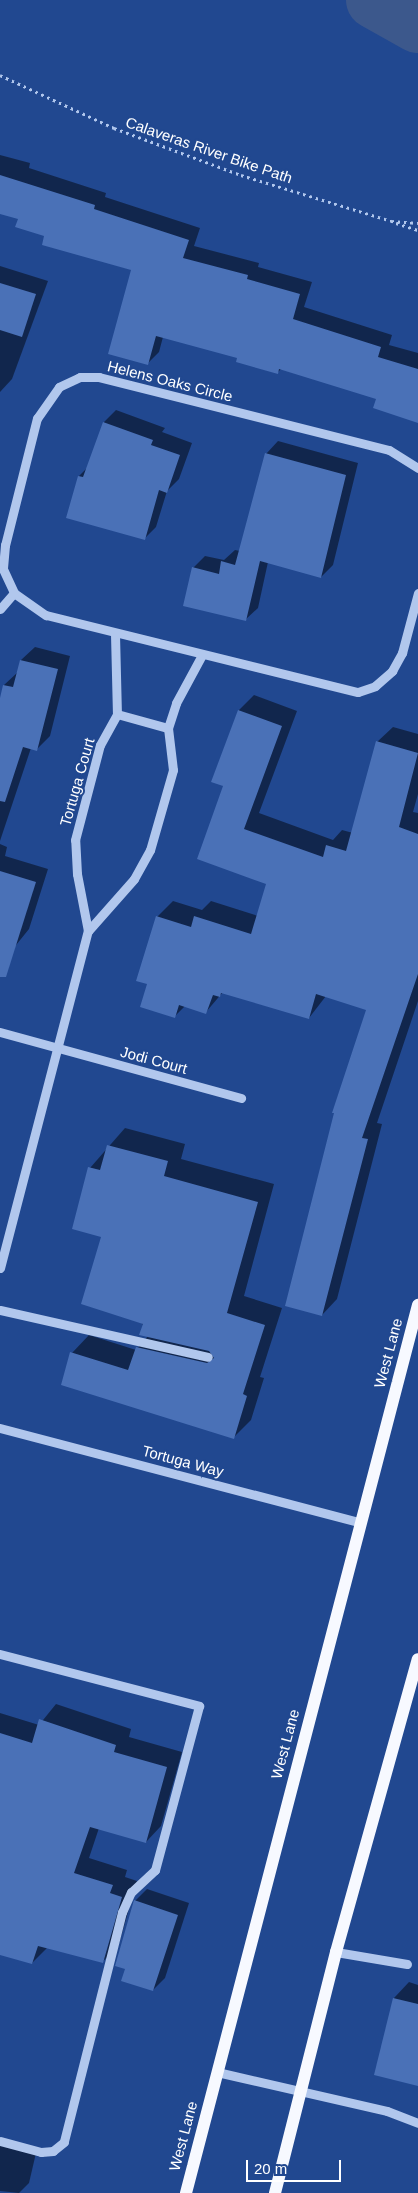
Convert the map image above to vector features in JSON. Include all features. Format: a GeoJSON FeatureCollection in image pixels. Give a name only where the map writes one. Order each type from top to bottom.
{"type":"FeatureCollection","features":[{"type":"Feature","properties":{"kind":"main road","name":"West Lane"},"geometry":{"type":"LineString","coordinates":[[186,2193],[359,1522],[418,1304]]}},
{"type":"Feature","properties":{"kind":"main road"},"geometry":{"type":"LineString","coordinates":[[274,2193],[336,1952],[418,1659]]}},
{"type":"Feature","properties":{"kind":"street","name":"Helens Oaks Circle"},"geometry":{"type":"LineString","coordinates":[[14,593],[3,569],[5,545],[36,418],[58,387],[80,377],[99,377],[389,450],[418,468]]}},
{"type":"Feature","properties":{"kind":"street"},"geometry":{"type":"LineString","coordinates":[[0,609],[14,593],[46,615],[202,656],[358,692],[375,686],[392,672],[402,653],[418,593]]}},
{"type":"Feature","properties":{"kind":"street"},"geometry":{"type":"LineString","coordinates":[[115,634],[117,714],[168,728],[176,703],[202,656]]}},
{"type":"Feature","properties":{"kind":"street","name":"Tortuga Court"},"geometry":{"type":"LineString","coordinates":[[0,1268],[59,1048],[88,930],[77,874],[75,840],[100,745],[117,714]]}},
{"type":"Feature","properties":{"kind":"street","name":"Tortuga Court"},"geometry":{"type":"LineString","coordinates":[[88,930],[134,879],[150,850],[173,770],[168,728]]}},
{"type":"Feature","properties":{"kind":"street","name":"Jodi Court"},"geometry":{"type":"LineString","coordinates":[[0,1032],[241,1098]]}},
{"type":"Feature","properties":{"kind":"street"},"geometry":{"type":"LineString","coordinates":[[0,1310],[208,1357]]}},
{"type":"Feature","properties":{"kind":"street","name":"Tortuga Way"},"geometry":{"type":"LineString","coordinates":[[0,1428],[359,1522]]}},
{"type":"Feature","properties":{"kind":"street"},"geometry":{"type":"LineString","coordinates":[[0,1654],[199,1706],[156,1870],[132,1892],[122,1912],[64,2142],[53,2151],[42,2152],[0,2141]]}},
{"type":"Feature","properties":{"kind":"street"},"geometry":{"type":"LineString","coordinates":[[336,1952],[407,1964]]}},
{"type":"Feature","properties":{"kind":"street"},"geometry":{"type":"LineString","coordinates":[[217,2072],[300,2093],[387,2111],[418,2123]]}},
{"type":"Feature","properties":{"kind":"path","name":"Calaveras River Bike Path"},"geometry":{"type":"LineString","coordinates":[[0,75],[114,128],[214,165],[391,221],[418,223]]}},
{"type":"Feature","properties":{"kind":"path"},"geometry":{"type":"LineString","coordinates":[[391,221],[418,230]]}},
{"type":"Feature","properties":{"kind":"building"},"geometry":{"type":"Polygon","coordinates":[[[0,175],[95,205],[94,209],[189,240],[183,258],[248,275],[247,279],[300,294],[293,319],[381,347],[378,357],[418,369],[418,423],[373,408],[376,399],[279,369],[278,374],[236,362],[237,358],[156,336],[148,365],[108,354],[131,270],[42,245],[44,236],[15,227],[18,219],[0,214],[0,175]]]}},
{"type":"Feature","properties":{"kind":"building"},"geometry":{"type":"Polygon","coordinates":[[[0,283],[36,294],[22,337],[0,330],[0,283]]]}},
{"type":"Feature","properties":{"kind":"building"},"geometry":{"type":"Polygon","coordinates":[[[103,422],[153,440],[151,445],[180,455],[167,493],[159,490],[145,540],[66,518],[78,476],[83,477],[103,422]]]}},
{"type":"Feature","properties":{"kind":"building"},"geometry":{"type":"Polygon","coordinates":[[[265,453],[346,475],[321,578],[260,561],[246,621],[183,606],[192,567],[219,574],[221,561],[235,565],[265,453]]]}},
{"type":"Feature","properties":{"kind":"building"},"geometry":{"type":"Polygon","coordinates":[[[20,660],[58,669],[37,751],[23,747],[5,802],[0,801],[0,698],[3,685],[13,687],[20,660]]]}},
{"type":"Feature","properties":{"kind":"building"},"geometry":{"type":"Polygon","coordinates":[[[238,710],[282,726],[244,829],[323,857],[326,845],[346,851],[376,741],[418,753],[399,827],[418,834],[418,974],[362,1138],[368,1139],[322,1316],[285,1306],[334,1113],[332,1113],[366,1010],[316,994],[309,1019],[221,993],[220,997],[213,995],[206,1014],[179,1005],[175,1018],[140,1007],[147,984],[136,981],[156,916],[191,927],[194,916],[251,934],[266,884],[197,859],[223,786],[211,782],[238,710]]]}},
{"type":"Feature","properties":{"kind":"building"},"geometry":{"type":"Polygon","coordinates":[[[0,871],[36,882],[6,977],[0,977],[0,871]]]}},
{"type":"Feature","properties":{"kind":"building"},"geometry":{"type":"Polygon","coordinates":[[[107,1145],[168,1161],[164,1176],[258,1202],[227,1313],[265,1325],[243,1394],[247,1396],[234,1439],[61,1385],[70,1352],[128,1370],[136,1347],[207,1363],[214,1358],[209,1351],[139,1335],[143,1324],[81,1304],[101,1237],[72,1229],[88,1167],[100,1170],[107,1145]]]}},
{"type":"Feature","properties":{"kind":"building"},"geometry":{"type":"Polygon","coordinates":[[[39,1719],[116,1745],[114,1752],[167,1767],[146,1843],[90,1827],[74,1873],[113,1885],[110,1893],[122,1897],[103,1963],[38,1946],[32,1964],[0,1955],[0,1733],[32,1743],[39,1719]]]}},
{"type":"Feature","properties":{"kind":"building"},"geometry":{"type":"Polygon","coordinates":[[[134,1900],[178,1915],[153,1991],[121,1981],[125,1969],[115,1966],[134,1900]]]}},
{"type":"Feature","properties":{"kind":"building"},"geometry":{"type":"Polygon","coordinates":[[[393,1998],[418,2004],[418,2086],[374,2075],[393,1998]]]}},
{"type":"Feature","properties":{"kind":"waterway"},"geometry":{"type":"LineString","coordinates":[[375,0],[418,24]]}}]}
